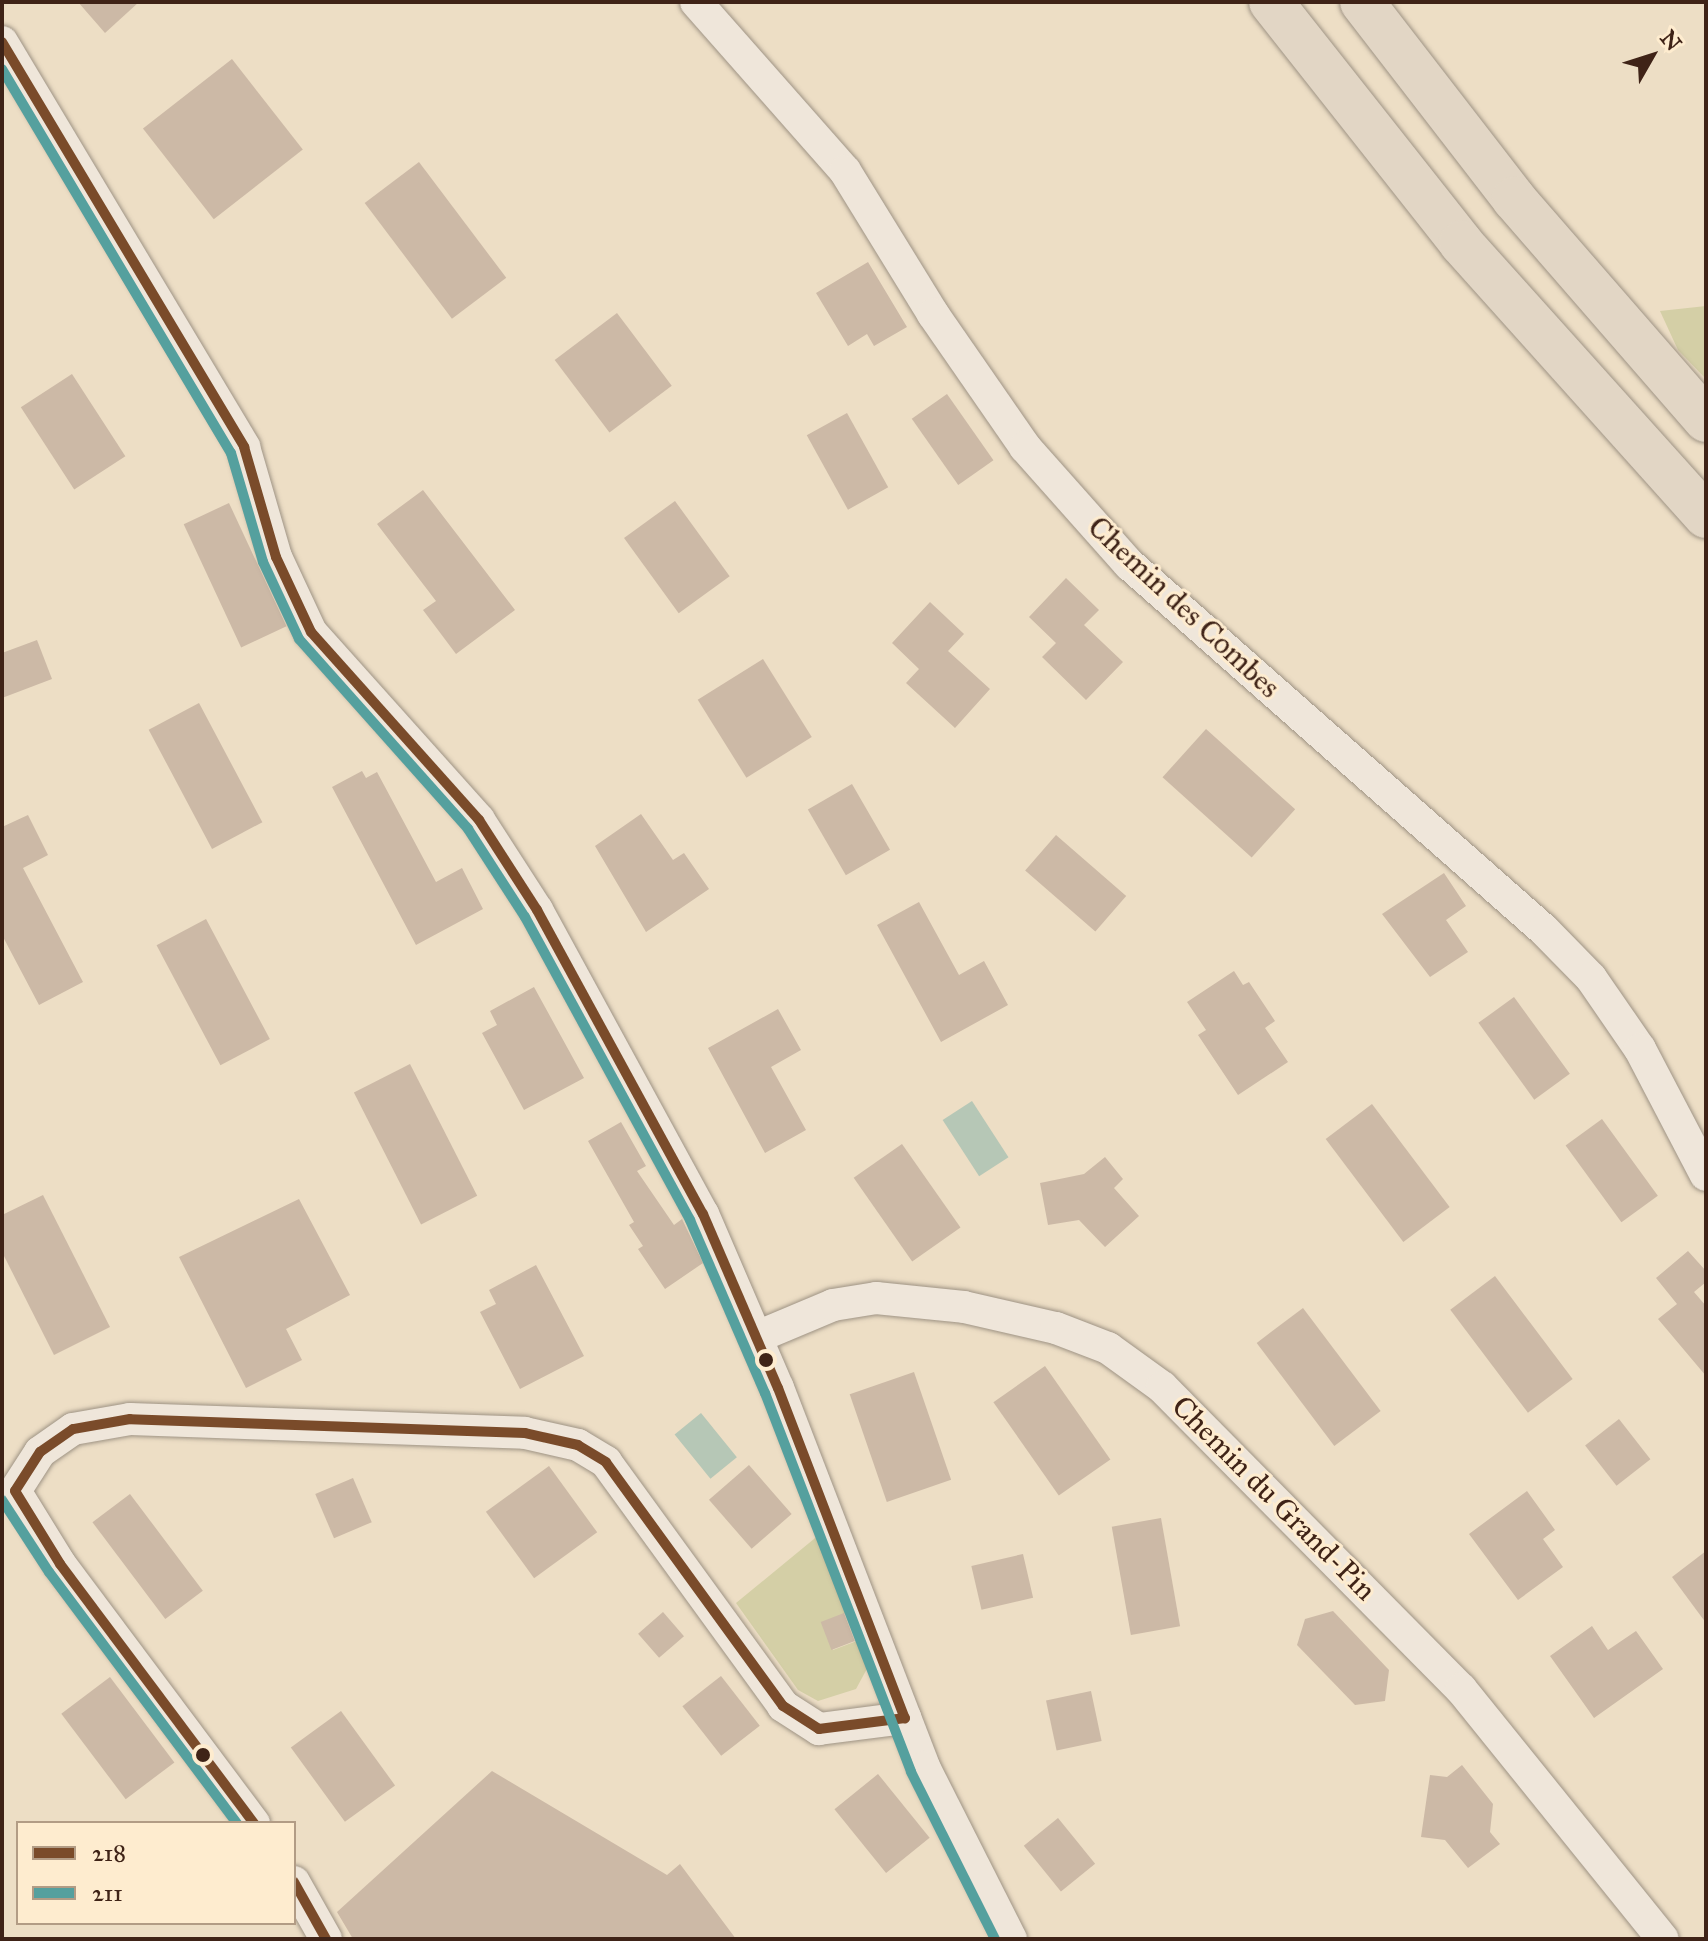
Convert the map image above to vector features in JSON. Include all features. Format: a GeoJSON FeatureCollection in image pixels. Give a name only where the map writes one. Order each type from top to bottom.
{"type":"FeatureCollection","features":[{"type":"Feature","properties":{"kind":"highway"},"geometry":{"type":"LineString","coordinates":[[1271,2],[1382,147],[1546,342],[1706,516]]}},
{"type":"Feature","properties":{"kind":"highway"},"geometry":{"type":"LineString","coordinates":[[1362,2],[1438,105],[1596,298],[1706,420]]}},
{"type":"Feature","properties":{"kind":"street","name":"Chemin des Combes"},"geometry":{"type":"LineString","coordinates":[[696,2],[845,171],[933,314],[1025,447],[1129,564],[1544,930],[1591,978],[1640,1049],[1706,1175]]}},
{"type":"Feature","properties":{"kind":"street"},"geometry":{"type":"LineString","coordinates":[[2,42],[244,447],[276,557],[311,632],[479,820],[537,910],[703,1214],[757,1337],[905,1718],[1011,1939]]}},
{"type":"Feature","properties":{"kind":"street","name":"Chemin du Grand-Pin"},"geometry":{"type":"LineString","coordinates":[[757,1337],[833,1305],[876,1298],[964,1307],[1056,1328],[1108,1348],[1162,1387],[1461,1689],[1663,1939]]}},
{"type":"Feature","properties":{"kind":"street"},"geometry":{"type":"LineString","coordinates":[[253,1821],[60,1564],[9,1488],[40,1452],[73,1429],[130,1419],[525,1433],[578,1445],[606,1462],[783,1706],[819,1729],[905,1718]]}},
{"type":"Feature","properties":{"kind":"street"},"geometry":{"type":"LineString","coordinates":[[296,1886],[326,1939]]}},
{"type":"Feature","properties":{"kind":"shaded area"},"geometry":{"type":"Polygon","coordinates":[[[1706,306],[1706,379],[1678,350],[1660,311],[1706,306]]]}},
{"type":"Feature","properties":{"kind":"shaded area"},"geometry":{"type":"Polygon","coordinates":[[[972,1101],[1008,1157],[979,1176],[943,1120],[972,1101]]]}},
{"type":"Feature","properties":{"kind":"shaded area"},"geometry":{"type":"Polygon","coordinates":[[[701,1413],[737,1457],[710,1479],[675,1434],[701,1413]]]}},
{"type":"Feature","properties":{"kind":"shaded area"},"geometry":{"type":"Polygon","coordinates":[[[820,1534],[851,1611],[822,1623],[833,1650],[862,1639],[869,1665],[856,1689],[818,1701],[798,1690],[736,1603],[820,1534]]]}},
{"type":"Feature","properties":{"kind":"building"},"geometry":{"type":"Polygon","coordinates":[[[78,2],[139,2],[105,33],[78,2]]]}},
{"type":"Feature","properties":{"kind":"building"},"geometry":{"type":"Polygon","coordinates":[[[232,59],[303,150],[214,219],[143,129],[232,59]]]}},
{"type":"Feature","properties":{"kind":"building"},"geometry":{"type":"Polygon","coordinates":[[[419,162],[506,278],[452,319],[365,203],[419,162]]]}},
{"type":"Feature","properties":{"kind":"building"},"geometry":{"type":"Polygon","coordinates":[[[868,262],[907,327],[874,346],[867,334],[848,346],[816,293],[868,262]]]}},
{"type":"Feature","properties":{"kind":"building"},"geometry":{"type":"Polygon","coordinates":[[[617,313],[672,386],[609,433],[555,360],[617,313]]]}},
{"type":"Feature","properties":{"kind":"building"},"geometry":{"type":"Polygon","coordinates":[[[72,374],[125,456],[74,489],[21,407],[72,374]]]}},
{"type":"Feature","properties":{"kind":"building"},"geometry":{"type":"Polygon","coordinates":[[[947,394],[993,460],[958,485],[912,419],[947,394]]]}},
{"type":"Feature","properties":{"kind":"building"},"geometry":{"type":"Polygon","coordinates":[[[847,413],[888,487],[848,510],[807,435],[847,413]]]}},
{"type":"Feature","properties":{"kind":"building"},"geometry":{"type":"Polygon","coordinates":[[[423,490],[515,610],[456,654],[423,610],[436,601],[377,524],[423,490]]]}},
{"type":"Feature","properties":{"kind":"building"},"geometry":{"type":"Polygon","coordinates":[[[675,501],[730,576],[679,613],[624,538],[675,501]]]}},
{"type":"Feature","properties":{"kind":"building"},"geometry":{"type":"Polygon","coordinates":[[[229,503],[286,626],[241,647],[184,524],[229,503]]]}},
{"type":"Feature","properties":{"kind":"building"},"geometry":{"type":"Polygon","coordinates":[[[1066,578],[1099,610],[1084,625],[1123,662],[1086,700],[1042,657],[1056,643],[1029,617],[1066,578]]]}},
{"type":"Feature","properties":{"kind":"building"},"geometry":{"type":"Polygon","coordinates":[[[930,602],[964,634],[948,651],[990,689],[955,728],[906,683],[919,669],[892,643],[930,602]]]}},
{"type":"Feature","properties":{"kind":"building"},"geometry":{"type":"Polygon","coordinates":[[[37,640],[52,679],[2,698],[2,653],[37,640]]]}},
{"type":"Feature","properties":{"kind":"building"},"geometry":{"type":"Polygon","coordinates":[[[763,659],[812,737],[746,778],[698,700],[763,659]]]}},
{"type":"Feature","properties":{"kind":"building"},"geometry":{"type":"Polygon","coordinates":[[[199,703],[262,822],[212,849],[149,730],[199,703]]]}},
{"type":"Feature","properties":{"kind":"building"},"geometry":{"type":"Polygon","coordinates":[[[1206,729],[1295,809],[1252,858],[1163,777],[1206,729]]]}},
{"type":"Feature","properties":{"kind":"building"},"geometry":{"type":"Polygon","coordinates":[[[362,771],[366,778],[377,772],[436,882],[462,868],[483,909],[416,945],[332,787],[362,771]]]}},
{"type":"Feature","properties":{"kind":"building"},"geometry":{"type":"Polygon","coordinates":[[[852,784],[890,850],[846,875],[808,810],[852,784]]]}},
{"type":"Feature","properties":{"kind":"building"},"geometry":{"type":"Polygon","coordinates":[[[641,814],[673,860],[684,853],[709,889],[646,932],[595,846],[641,814]]]}},
{"type":"Feature","properties":{"kind":"building"},"geometry":{"type":"Polygon","coordinates":[[[28,815],[48,855],[23,868],[83,982],[39,1005],[2,935],[2,827],[28,815]]]}},
{"type":"Feature","properties":{"kind":"building"},"geometry":{"type":"Polygon","coordinates":[[[1056,835],[1126,896],[1095,931],[1025,870],[1056,835]]]}},
{"type":"Feature","properties":{"kind":"building"},"geometry":{"type":"Polygon","coordinates":[[[1444,873],[1466,906],[1446,920],[1468,952],[1430,977],[1382,914],[1444,873]]]}},
{"type":"Feature","properties":{"kind":"building"},"geometry":{"type":"Polygon","coordinates":[[[919,902],[959,975],[984,961],[1008,1005],[941,1042],[877,925],[919,902]]]}},
{"type":"Feature","properties":{"kind":"building"},"geometry":{"type":"Polygon","coordinates":[[[206,919],[270,1039],[220,1065],[157,945],[206,919]]]}},
{"type":"Feature","properties":{"kind":"building"},"geometry":{"type":"Polygon","coordinates":[[[1234,971],[1243,985],[1249,982],[1275,1021],[1265,1028],[1288,1062],[1238,1095],[1198,1035],[1206,1030],[1187,1002],[1234,971]]]}},
{"type":"Feature","properties":{"kind":"building"},"geometry":{"type":"Polygon","coordinates":[[[534,987],[584,1078],[524,1110],[482,1033],[497,1025],[490,1011],[534,987]]]}},
{"type":"Feature","properties":{"kind":"building"},"geometry":{"type":"Polygon","coordinates":[[[1514,997],[1570,1074],[1534,1100],[1478,1023],[1514,997]]]}},
{"type":"Feature","properties":{"kind":"building"},"geometry":{"type":"Polygon","coordinates":[[[778,1009],[801,1050],[771,1067],[806,1130],[765,1153],[708,1048],[778,1009]]]}},
{"type":"Feature","properties":{"kind":"building"},"geometry":{"type":"Polygon","coordinates":[[[410,1064],[477,1196],[421,1224],[354,1093],[410,1064]]]}},
{"type":"Feature","properties":{"kind":"building"},"geometry":{"type":"Polygon","coordinates":[[[1372,1104],[1450,1207],[1403,1242],[1326,1139],[1372,1104]]]}},
{"type":"Feature","properties":{"kind":"building"},"geometry":{"type":"Polygon","coordinates":[[[1602,1119],[1658,1196],[1621,1222],[1566,1145],[1602,1119]]]}},
{"type":"Feature","properties":{"kind":"building"},"geometry":{"type":"Polygon","coordinates":[[[621,1122],[646,1166],[637,1171],[674,1225],[682,1219],[703,1263],[665,1289],[638,1249],[643,1246],[629,1225],[634,1222],[588,1141],[621,1122]]]}},
{"type":"Feature","properties":{"kind":"building"},"geometry":{"type":"Polygon","coordinates":[[[902,1144],[961,1228],[912,1261],[854,1178],[902,1144]]]}},
{"type":"Feature","properties":{"kind":"building"},"geometry":{"type":"Polygon","coordinates":[[[1105,1157],[1123,1179],[1114,1188],[1139,1216],[1105,1247],[1079,1220],[1048,1225],[1040,1183],[1084,1174],[1105,1157]]]}},
{"type":"Feature","properties":{"kind":"building"},"geometry":{"type":"Polygon","coordinates":[[[43,1195],[110,1327],[54,1355],[2,1252],[2,1215],[43,1195]]]}},
{"type":"Feature","properties":{"kind":"building"},"geometry":{"type":"Polygon","coordinates":[[[299,1199],[350,1295],[286,1329],[302,1360],[246,1388],[179,1257],[299,1199]]]}},
{"type":"Feature","properties":{"kind":"building"},"geometry":{"type":"Polygon","coordinates":[[[1688,1251],[1706,1271],[1706,1282],[1694,1292],[1706,1306],[1706,1376],[1658,1319],[1677,1304],[1656,1278],[1688,1251]]]}},
{"type":"Feature","properties":{"kind":"building"},"geometry":{"type":"Polygon","coordinates":[[[536,1265],[584,1356],[520,1389],[480,1312],[496,1304],[489,1290],[536,1265]]]}},
{"type":"Feature","properties":{"kind":"building"},"geometry":{"type":"Polygon","coordinates":[[[1495,1276],[1573,1379],[1528,1413],[1450,1310],[1495,1276]]]}},
{"type":"Feature","properties":{"kind":"building"},"geometry":{"type":"Polygon","coordinates":[[[1303,1308],[1381,1411],[1334,1446],[1257,1343],[1303,1308]]]}},
{"type":"Feature","properties":{"kind":"building"},"geometry":{"type":"Polygon","coordinates":[[[1045,1366],[1110,1459],[1059,1496],[993,1402],[1045,1366]]]}},
{"type":"Feature","properties":{"kind":"building"},"geometry":{"type":"Polygon","coordinates":[[[914,1372],[951,1480],[887,1502],[850,1394],[914,1372]]]}},
{"type":"Feature","properties":{"kind":"building"},"geometry":{"type":"Polygon","coordinates":[[[1619,1419],[1650,1459],[1617,1486],[1585,1445],[1619,1419]]]}},
{"type":"Feature","properties":{"kind":"building"},"geometry":{"type":"Polygon","coordinates":[[[749,1465],[792,1514],[752,1549],[709,1500],[749,1465]]]}},
{"type":"Feature","properties":{"kind":"building"},"geometry":{"type":"Polygon","coordinates":[[[549,1466],[597,1532],[534,1578],[486,1512],[549,1466]]]}},
{"type":"Feature","properties":{"kind":"building"},"geometry":{"type":"Polygon","coordinates":[[[353,1478],[372,1522],[334,1538],[315,1494],[353,1478]]]}},
{"type":"Feature","properties":{"kind":"building"},"geometry":{"type":"Polygon","coordinates":[[[1527,1491],[1555,1530],[1543,1539],[1563,1567],[1518,1600],[1469,1534],[1527,1491]]]}},
{"type":"Feature","properties":{"kind":"building"},"geometry":{"type":"Polygon","coordinates":[[[130,1494],[203,1591],[165,1619],[92,1522],[130,1494]]]}},
{"type":"Feature","properties":{"kind":"building"},"geometry":{"type":"Polygon","coordinates":[[[1161,1518],[1180,1626],[1131,1635],[1112,1527],[1161,1518]]]}},
{"type":"Feature","properties":{"kind":"building"},"geometry":{"type":"Polygon","coordinates":[[[1706,1551],[1706,1623],[1672,1577],[1706,1551]]]}},
{"type":"Feature","properties":{"kind":"building"},"geometry":{"type":"Polygon","coordinates":[[[1023,1554],[1033,1598],[981,1610],[971,1566],[1023,1554]]]}},
{"type":"Feature","properties":{"kind":"building"},"geometry":{"type":"Polygon","coordinates":[[[1333,1611],[1389,1670],[1385,1701],[1355,1705],[1297,1645],[1305,1619],[1333,1611]]]}},
{"type":"Feature","properties":{"kind":"building"},"geometry":{"type":"Polygon","coordinates":[[[663,1612],[684,1636],[659,1658],[638,1634],[663,1612]]]}},
{"type":"Feature","properties":{"kind":"building"},"geometry":{"type":"Polygon","coordinates":[[[844,1613],[855,1641],[831,1650],[821,1622],[844,1613]]]}},
{"type":"Feature","properties":{"kind":"building"},"geometry":{"type":"Polygon","coordinates":[[[1592,1626],[1608,1650],[1636,1631],[1663,1669],[1594,1718],[1550,1656],[1592,1626]]]}},
{"type":"Feature","properties":{"kind":"building"},"geometry":{"type":"Polygon","coordinates":[[[721,1676],[760,1726],[721,1756],[682,1706],[721,1676]]]}},
{"type":"Feature","properties":{"kind":"building"},"geometry":{"type":"Polygon","coordinates":[[[110,1677],[174,1762],[126,1799],[61,1714],[110,1677]]]}},
{"type":"Feature","properties":{"kind":"building"},"geometry":{"type":"Polygon","coordinates":[[[1091,1691],[1102,1741],[1057,1750],[1046,1701],[1091,1691]]]}},
{"type":"Feature","properties":{"kind":"building"},"geometry":{"type":"Polygon","coordinates":[[[341,1711],[395,1785],[345,1822],[291,1747],[341,1711]]]}},
{"type":"Feature","properties":{"kind":"building"},"geometry":{"type":"Polygon","coordinates":[[[1462,1765],[1493,1804],[1490,1832],[1500,1844],[1468,1868],[1445,1840],[1421,1837],[1430,1775],[1447,1777],[1462,1765]]]}},
{"type":"Feature","properties":{"kind":"building"},"geometry":{"type":"Polygon","coordinates":[[[492,1771],[667,1875],[680,1864],[736,1939],[353,1939],[337,1912],[492,1771]]]}},
{"type":"Feature","properties":{"kind":"building"},"geometry":{"type":"Polygon","coordinates":[[[878,1774],[930,1838],[886,1873],[834,1809],[878,1774]]]}},
{"type":"Feature","properties":{"kind":"building"},"geometry":{"type":"Polygon","coordinates":[[[1058,1818],[1095,1864],[1061,1892],[1024,1846],[1058,1818]]]}},
{"type":"Feature","properties":{"kind":"transit line","name":"218"},"geometry":{"type":"LineString","coordinates":[[2,42],[244,447],[276,557],[311,632],[479,820],[537,910],[703,1214],[778,1388],[905,1718],[819,1729],[783,1706],[606,1462],[578,1445],[525,1433],[130,1419],[73,1429],[40,1452],[15,1491]]}},
{"type":"Feature","properties":{"kind":"transit line","name":"211"},"geometry":{"type":"LineString","coordinates":[[2,69],[231,453],[263,562],[299,639],[468,829],[525,917],[690,1220],[765,1393],[911,1772],[995,1939]]}},
{"type":"Feature","properties":{"kind":"transit line","name":"218"},"geometry":{"type":"LineString","coordinates":[[15,1491],[60,1564],[253,1821]]}},
{"type":"Feature","properties":{"kind":"transit line","name":"211"},"geometry":{"type":"LineString","coordinates":[[2,1500],[49,1572],[236,1821]]}},
{"type":"Feature","properties":{"kind":"transit line","name":"218"},"geometry":{"type":"LineString","coordinates":[[296,1886],[326,1939]]}}]}
